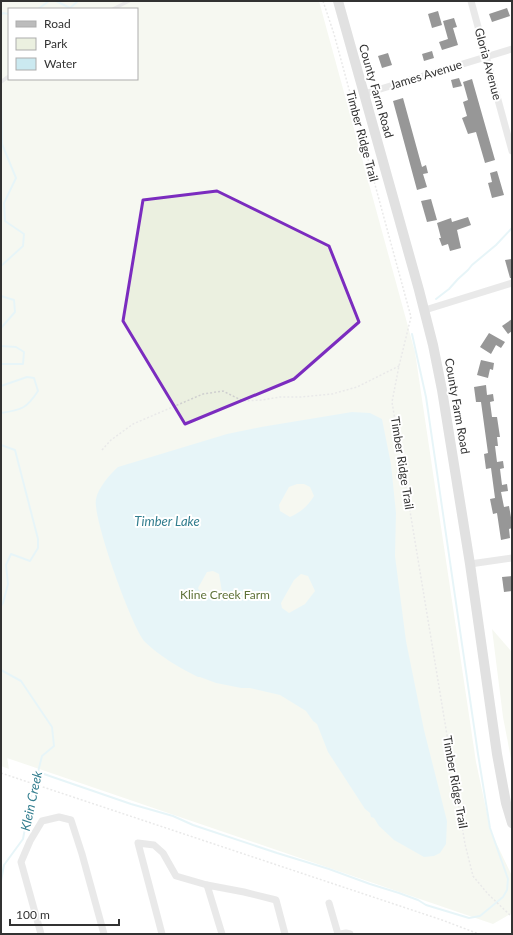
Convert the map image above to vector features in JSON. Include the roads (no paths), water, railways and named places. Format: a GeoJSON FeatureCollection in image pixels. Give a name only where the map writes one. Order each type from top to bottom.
{"type":"FeatureCollection","features":[{"type":"Feature","properties":{"kind":"main road","name":"County Farm Road"},"geometry":{"type":"LineString","coordinates":[[338,1],[425,310],[442,390],[470,564],[497,754],[506,803],[512,823]]}},
{"type":"Feature","properties":{"kind":"street","name":"Gloria Avenue"},"geometry":{"type":"LineString","coordinates":[[471,1],[512,151]]}},
{"type":"Feature","properties":{"kind":"street","name":"James Avenue"},"geometry":{"type":"LineString","coordinates":[[364,94],[512,49]]}},
{"type":"Feature","properties":{"kind":"street"},"geometry":{"type":"LineString","coordinates":[[425,310],[512,283]]}},
{"type":"Feature","properties":{"kind":"street"},"geometry":{"type":"LineString","coordinates":[[470,564],[512,558]]}},
{"type":"Feature","properties":{"kind":"street"},"geometry":{"type":"LineString","coordinates":[[41,934],[21,862],[30,841],[42,821],[58,817],[71,820],[104,934]]}},
{"type":"Feature","properties":{"kind":"street"},"geometry":{"type":"LineString","coordinates":[[162,934],[138,843],[154,845],[163,853],[176,876],[208,885],[276,900],[285,934]]}},
{"type":"Feature","properties":{"kind":"street"},"geometry":{"type":"LineString","coordinates":[[208,885],[222,934]]}},
{"type":"Feature","properties":{"kind":"street"},"geometry":{"type":"LineString","coordinates":[[329,903],[339,934],[350,934]]}},
{"type":"Feature","properties":{"kind":"lane"},"geometry":{"type":"LineString","coordinates":[[115,8],[129,1]]}},
{"type":"Feature","properties":{"kind":"water","name":"Timber Lake"},"geometry":{"type":"Polygon","coordinates":[[[352,412],[370,413],[382,419],[391,464],[396,513],[395,556],[406,641],[424,730],[447,821],[446,844],[440,853],[434,856],[424,857],[394,840],[379,826],[374,818],[371,817],[370,813],[365,809],[328,752],[317,724],[306,711],[280,695],[250,688],[241,688],[216,683],[198,677],[170,661],[145,642],[131,616],[106,548],[96,510],[97,495],[108,477],[118,467],[227,434],[352,412]],[[297,484],[289,487],[279,505],[280,511],[290,517],[304,508],[314,496],[310,487],[304,484],[297,484]],[[213,571],[207,572],[198,588],[216,600],[222,592],[219,574],[213,571]],[[301,574],[294,580],[281,603],[282,608],[289,613],[305,604],[315,591],[308,576],[301,574]]]}},
{"type":"Feature","properties":{"kind":"waterway","name":"Klein Creek"},"geometry":{"type":"LineString","coordinates":[[39,8],[49,1]]}},
{"type":"Feature","properties":{"kind":"waterway","name":"Klein Creek"},"geometry":{"type":"LineString","coordinates":[[56,1],[70,8],[78,1]]}},
{"type":"Feature","properties":{"kind":"waterway","name":"Klein Creek"},"geometry":{"type":"LineString","coordinates":[[1,15],[3,13],[8,14]]}},
{"type":"Feature","properties":{"kind":"waterway","name":"Klein Creek"},"geometry":{"type":"LineString","coordinates":[[1,96],[2,144],[16,178],[4,203],[5,221],[24,234],[23,246],[1,266]]}},
{"type":"Feature","properties":{"kind":"waterway"},"geometry":{"type":"LineString","coordinates":[[436,299],[449,289],[472,265],[496,245],[512,228]]}},
{"type":"Feature","properties":{"kind":"waterway","name":"Klein Creek"},"geometry":{"type":"LineString","coordinates":[[1,296],[14,300],[15,312],[1,328]]}},
{"type":"Feature","properties":{"kind":"waterway"},"geometry":{"type":"LineString","coordinates":[[38,772],[131,804],[173,816],[193,825],[329,869],[418,900],[426,905],[469,918],[480,916],[503,897],[507,890],[508,879],[490,828],[426,397],[412,334]]}},
{"type":"Feature","properties":{"kind":"waterway","name":"Klein Creek"},"geometry":{"type":"LineString","coordinates":[[1,346],[16,347],[24,352],[23,364],[1,364]]}},
{"type":"Feature","properties":{"kind":"waterway","name":"Klein Creek"},"geometry":{"type":"LineString","coordinates":[[1,386],[27,377],[34,378],[38,391],[27,405],[14,411],[1,413]]}},
{"type":"Feature","properties":{"kind":"waterway","name":"Klein Creek"},"geometry":{"type":"LineString","coordinates":[[1,445],[15,450],[38,539],[38,548],[30,561],[11,554],[6,565],[8,584],[1,606]]}},
{"type":"Feature","properties":{"kind":"waterway","name":"Klein Creek"},"geometry":{"type":"LineString","coordinates":[[1,670],[21,681],[52,727],[54,746],[42,756],[38,772],[35,776],[23,839],[4,865],[1,881]]}},
{"type":"Feature","properties":{"kind":"park label","name":"Kline Creek Farm"},"geometry":{"type":"Point","coordinates":[225,595]}}]}
